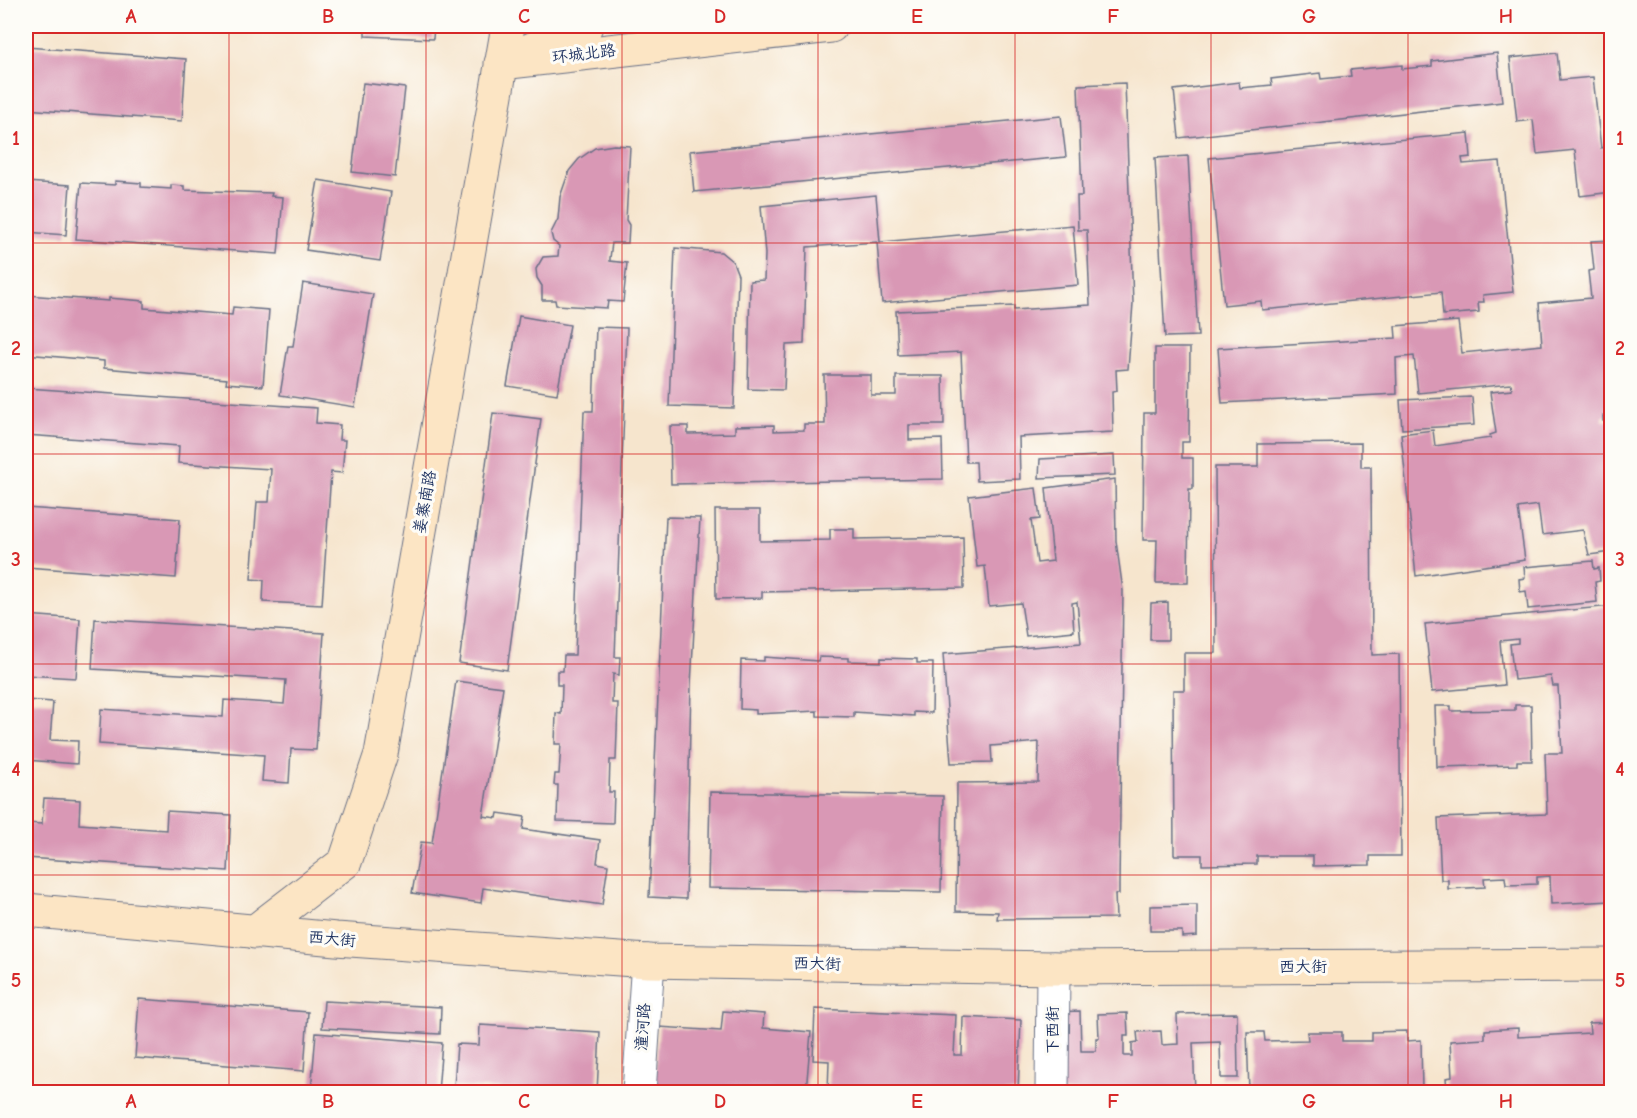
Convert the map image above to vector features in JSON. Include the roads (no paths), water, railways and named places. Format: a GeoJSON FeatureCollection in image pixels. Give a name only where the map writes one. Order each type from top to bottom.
{"type":"FeatureCollection","features":[{"type":"Feature","properties":{"kind":"main road","name":"姜寨南路"},"geometry":{"type":"LineString","coordinates":[[254,932],[345,862],[381,754],[508,26]]}},
{"type":"Feature","properties":{"kind":"main road","name":"环城北路"},"geometry":{"type":"LineString","coordinates":[[501,63],[586,26]]}},
{"type":"Feature","properties":{"kind":"main road","name":"环城北路"},"geometry":{"type":"LineString","coordinates":[[501,63],[831,26]]}},
{"type":"Feature","properties":{"kind":"main road","name":"西大街"},"geometry":{"type":"LineString","coordinates":[[26,910],[254,932],[648,961],[1053,968],[1611,965]]}},
{"type":"Feature","properties":{"kind":"street","name":"潼河路"},"geometry":{"type":"LineString","coordinates":[[639,1092],[648,961]]}},
{"type":"Feature","properties":{"kind":"street","name":"下西街"},"geometry":{"type":"LineString","coordinates":[[1052,1092],[1053,968]]}}]}
